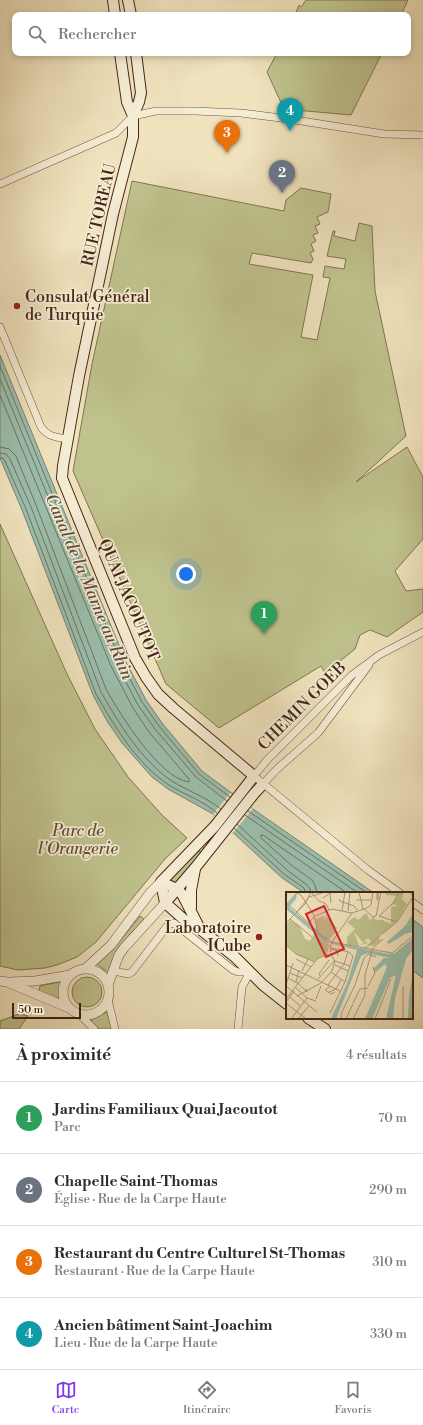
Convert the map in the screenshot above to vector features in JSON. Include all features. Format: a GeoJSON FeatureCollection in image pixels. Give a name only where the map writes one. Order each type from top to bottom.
{"type":"FeatureCollection","features":[{"type":"Feature","properties":{"kind":"main road"},"geometry":{"type":"LineString","coordinates":[[113,0],[115,12]]}},
{"type":"Feature","properties":{"kind":"main road"},"geometry":{"type":"LineString","coordinates":[[128,0],[130,12]]}},
{"type":"Feature","properties":{"kind":"main road"},"geometry":{"type":"LineString","coordinates":[[120,56],[127,102],[133,116]]}},
{"type":"Feature","properties":{"kind":"main road"},"geometry":{"type":"LineString","coordinates":[[133,116],[141,93],[136,56]]}},
{"type":"Feature","properties":{"kind":"main road","name":"RUE TOREAU"},"geometry":{"type":"LineString","coordinates":[[67,439],[113,214],[133,137],[133,116]]}},
{"type":"Feature","properties":{"kind":"main road","name":"QUAI JACOUTOT"},"geometry":{"type":"LineString","coordinates":[[67,439],[62,478],[135,658],[158,694],[254,776]]}},
{"type":"Feature","properties":{"kind":"main road"},"geometry":{"type":"LineString","coordinates":[[165,903],[223,833],[248,792],[254,776]]}},
{"type":"Feature","properties":{"kind":"main road"},"geometry":{"type":"LineString","coordinates":[[161,882],[248,792],[263,784]]}},
{"type":"Feature","properties":{"kind":"main road"},"geometry":{"type":"LineString","coordinates":[[190,910],[191,890],[195,868]]}},
{"type":"Feature","properties":{"kind":"main road"},"geometry":{"type":"LineString","coordinates":[[161,882],[177,889],[182,894],[200,929]]}},
{"type":"Feature","properties":{"kind":"main road"},"geometry":{"type":"LineString","coordinates":[[161,882],[165,903],[189,924],[200,929],[235,957],[263,985],[286,1003]]}},
{"type":"Feature","properties":{"kind":"main road"},"geometry":{"type":"LineString","coordinates":[[310,1019],[325,1029]]}},
{"type":"Feature","properties":{"kind":"street"},"geometry":{"type":"LineString","coordinates":[[0,184],[116,134],[133,116],[156,111],[241,113],[384,134],[423,135]]}},
{"type":"Feature","properties":{"kind":"street"},"geometry":{"type":"LineString","coordinates":[[0,327],[41,427],[45,433],[49,435],[67,439]]}},
{"type":"Feature","properties":{"kind":"street","name":"CHEMIN GOEB"},"geometry":{"type":"LineString","coordinates":[[254,776],[267,760],[352,675],[379,655],[423,632]]}},
{"type":"Feature","properties":{"kind":"street","name":"CHEMIN GOEB"},"geometry":{"type":"LineString","coordinates":[[263,784],[277,769],[318,733],[373,659]]}},
{"type":"Feature","properties":{"kind":"street","name":"QUAI JACOUTOT"},"geometry":{"type":"LineString","coordinates":[[254,776],[368,870],[399,892]]}},
{"type":"Feature","properties":{"kind":"street"},"geometry":{"type":"LineString","coordinates":[[85,969],[111,945],[161,882]]}},
{"type":"Feature","properties":{"kind":"street"},"geometry":{"type":"LineString","coordinates":[[108,985],[124,948],[165,903]]}},
{"type":"Feature","properties":{"kind":"street"},"geometry":{"type":"LineString","coordinates":[[413,903],[423,910]]}},
{"type":"Feature","properties":{"kind":"street"},"geometry":{"type":"LineString","coordinates":[[114,971],[128,974],[132,972],[168,925],[174,923],[233,970],[238,972],[250,972],[242,987],[238,1029]]}},
{"type":"Feature","properties":{"kind":"street"},"geometry":{"type":"LineString","coordinates":[[4,981],[35,981],[70,975],[85,969],[95,971],[103,976],[108,985],[110,992],[108,1000],[101,1011],[90,1016],[80,1015]]}},
{"type":"Feature","properties":{"kind":"street"},"geometry":{"type":"LineString","coordinates":[[69,1008],[63,996],[65,983],[70,975]]}},
{"type":"Feature","properties":{"kind":"street"},"geometry":{"type":"LineString","coordinates":[[4,981],[69,1008],[80,1015],[94,1029]]}},
{"type":"Feature","properties":{"kind":"street"},"geometry":{"type":"LineString","coordinates":[[108,1000],[115,1029]]}},
{"type":"Feature","properties":{"kind":"green space"},"geometry":{"type":"Polygon","coordinates":[[[306,0],[408,0],[402,12],[296,12],[299,5],[301,7],[306,0]]]}},
{"type":"Feature","properties":{"kind":"green space"},"geometry":{"type":"Polygon","coordinates":[[[275,56],[380,56],[351,115],[284,109],[267,72],[275,56]]]}},
{"type":"Feature","properties":{"kind":"green space"},"geometry":{"type":"Polygon","coordinates":[[[132,181],[284,211],[286,200],[301,188],[331,194],[328,212],[317,217],[320,224],[315,226],[318,233],[313,235],[316,241],[311,244],[314,251],[310,253],[313,259],[311,263],[252,253],[249,264],[313,275],[301,337],[317,340],[330,278],[323,277],[325,266],[344,269],[346,259],[327,256],[333,231],[335,231],[334,236],[355,241],[359,223],[372,226],[375,291],[406,436],[356,482],[407,447],[423,477],[423,539],[395,571],[406,591],[423,589],[423,612],[387,637],[370,630],[360,635],[355,649],[325,673],[321,666],[219,728],[166,684],[73,471],[92,364],[132,181]]]}},
{"type":"Feature","properties":{"kind":"green space","name":"Parc de l'Orangerie"},"geometry":{"type":"Polygon","coordinates":[[[0,524],[67,674],[95,729],[128,777],[162,815],[187,838],[165,859],[96,942],[77,957],[45,968],[18,970],[0,966],[0,524]]]}},
{"type":"Feature","properties":{"kind":"green space"},"geometry":{"type":"Polygon","coordinates":[[[199,851],[202,852],[176,883],[170,881],[177,872],[199,851]]]}},
{"type":"Feature","properties":{"kind":"green space"},"geometry":{"type":"Polygon","coordinates":[[[140,916],[144,919],[125,940],[109,973],[97,964],[115,947],[140,916]]]}},
{"type":"Feature","properties":{"kind":"green space"},"geometry":{"type":"Polygon","coordinates":[[[87,977],[98,981],[102,992],[98,1003],[87,1007],[76,1003],[72,992],[76,981],[87,977]]]}},
{"type":"Feature","properties":{"kind":"green space"},"geometry":{"type":"Polygon","coordinates":[[[59,982],[61,983],[59,999],[39,991],[40,986],[59,982]]]}},
{"type":"Feature","properties":{"kind":"green space"},"geometry":{"type":"Polygon","coordinates":[[[107,1012],[112,1029],[99,1029],[91,1020],[107,1012]]]}},
{"type":"Feature","properties":{"kind":"green space"},"geometry":{"type":"Polygon","coordinates":[[[19,1014],[28,1016],[19,1029],[0,1029],[0,1021],[19,1014]]]}},
{"type":"Feature","properties":{"kind":"water","name":"Canal de la Marne au Rhin"},"geometry":{"type":"Polygon","coordinates":[[[0,355],[125,660],[146,700],[162,723],[202,771],[253,809],[373,892],[303,892],[281,877],[213,814],[168,789],[152,777],[122,743],[107,721],[93,695],[22,510],[0,458],[0,355]]]}},
{"type":"Feature","properties":{"kind":"water"},"geometry":{"type":"Polygon","coordinates":[[[413,920],[423,927],[423,978],[413,971],[413,920]]]}},
{"type":"Feature","properties":{"kind":"pier"},"geometry":{"type":"Polygon","coordinates":[[[230,793],[253,809],[233,833],[213,814],[230,793]]]}},
{"type":"Feature","properties":{"kind":"place","name":"Ancien bâtiment Saint-Joachim"},"geometry":{"type":"Point","coordinates":[290,131]}},
{"type":"Feature","properties":{"kind":"place","name":"Restaurant du Centre Culturel St-Thomas"},"geometry":{"type":"Point","coordinates":[227,153]}},
{"type":"Feature","properties":{"kind":"place","name":"Chapelle Saint-Thomas"},"geometry":{"type":"Point","coordinates":[282,193]}},
{"type":"Feature","properties":{"kind":"place","name":"Consulat Général de Turquie"},"geometry":{"type":"Point","coordinates":[17,306]}},
{"type":"Feature","properties":{"kind":"place","name":"Jardins Familiaux Quai Jacoutot"},"geometry":{"type":"Point","coordinates":[264,634]}},
{"type":"Feature","properties":{"kind":"place","name":"Laboratoire ICube"},"geometry":{"type":"Point","coordinates":[259,937]}}]}
